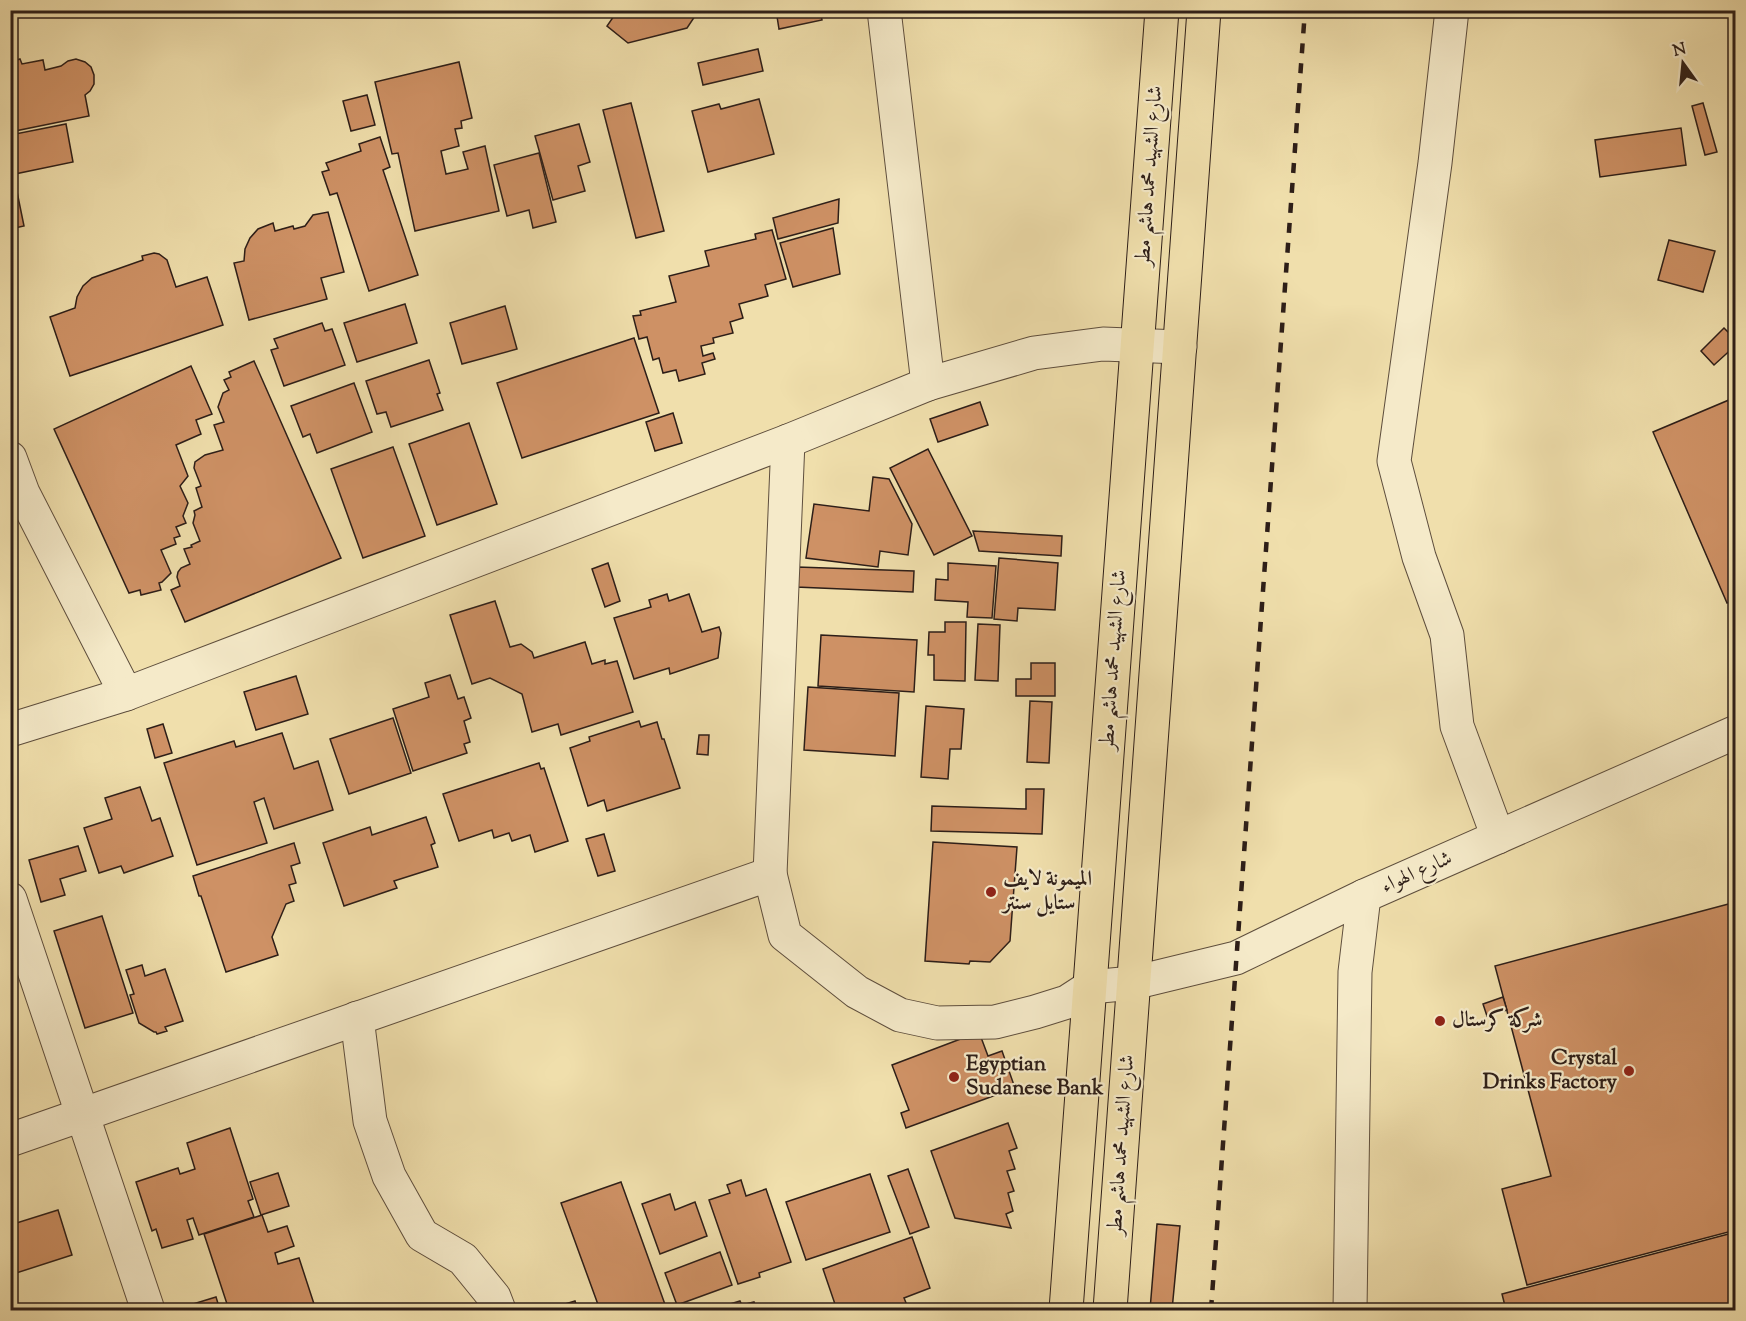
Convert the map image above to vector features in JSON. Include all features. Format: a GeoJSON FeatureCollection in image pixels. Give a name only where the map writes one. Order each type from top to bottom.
{"type":"FeatureCollection","features":[{"type":"Feature","properties":{"kind":"main road","name":"شارع الشهيد محمد هاشم مطر"},"geometry":{"type":"LineString","coordinates":[[1066,1311],[1162,10]]}},
{"type":"Feature","properties":{"kind":"main road","name":"شارع الشهيد محمد هاشم مطر"},"geometry":{"type":"LineString","coordinates":[[1110,1311],[1204,10]]}},
{"type":"Feature","properties":{"kind":"street"},"geometry":{"type":"LineString","coordinates":[[884,10],[928,384]]}},
{"type":"Feature","properties":{"kind":"street"},"geometry":{"type":"LineString","coordinates":[[1452,10],[1435,163],[1394,461],[1419,557],[1447,635],[1457,726],[1498,837]]}},
{"type":"Feature","properties":{"kind":"street"},"geometry":{"type":"LineString","coordinates":[[10,730],[126,694],[788,441],[928,384],[1034,353],[1103,344],[1180,347]]}},
{"type":"Feature","properties":{"kind":"street"},"geometry":{"type":"LineString","coordinates":[[788,441],[770,874],[785,935],[857,992],[900,1015],[937,1023],[995,1022],[1067,1002],[1090,987]]}},
{"type":"Feature","properties":{"kind":"street"},"geometry":{"type":"LineString","coordinates":[[10,458],[23,493],[126,694]]}},
{"type":"Feature","properties":{"kind":"street","name":"شارع الهواء"},"geometry":{"type":"LineString","coordinates":[[1090,987],[1133,983],[1236,958],[1364,896],[1736,732]]}},
{"type":"Feature","properties":{"kind":"street"},"geometry":{"type":"LineString","coordinates":[[10,1140],[770,874]]}},
{"type":"Feature","properties":{"kind":"street"},"geometry":{"type":"LineString","coordinates":[[1350,1311],[1354,972],[1364,896]]}},
{"type":"Feature","properties":{"kind":"street"},"geometry":{"type":"LineString","coordinates":[[10,899],[148,1311]]}},
{"type":"Feature","properties":{"kind":"street"},"geometry":{"type":"LineString","coordinates":[[357,1018],[370,1121],[389,1176],[422,1234],[463,1259],[494,1297],[499,1311]]}},
{"type":"Feature","properties":{"kind":"building"},"geometry":{"type":"Polygon","coordinates":[[[618,10],[699,10],[687,28],[628,43],[607,26],[618,10]]]}},
{"type":"Feature","properties":{"kind":"building"},"geometry":{"type":"Polygon","coordinates":[[[776,10],[820,10],[822,20],[779,29],[776,10]]]}},
{"type":"Feature","properties":{"kind":"building"},"geometry":{"type":"Polygon","coordinates":[[[758,49],[763,71],[703,85],[698,63],[758,49]]]}},
{"type":"Feature","properties":{"kind":"building"},"geometry":{"type":"Polygon","coordinates":[[[20,59],[22,64],[43,60],[45,70],[76,59],[85,62],[91,67],[94,75],[94,84],[85,95],[89,116],[10,132],[10,62],[20,59]]]}},
{"type":"Feature","properties":{"kind":"building"},"geometry":{"type":"Polygon","coordinates":[[[459,62],[472,118],[461,121],[462,128],[455,129],[459,146],[441,151],[446,174],[468,169],[463,152],[485,146],[499,211],[415,231],[398,153],[392,154],[375,82],[459,62]]]}},
{"type":"Feature","properties":{"kind":"building"},"geometry":{"type":"Polygon","coordinates":[[[367,95],[375,125],[351,131],[343,101],[367,95]]]}},
{"type":"Feature","properties":{"kind":"building"},"geometry":{"type":"Polygon","coordinates":[[[759,99],[774,154],[708,172],[692,111],[719,104],[721,109],[759,99]]]}},
{"type":"Feature","properties":{"kind":"building"},"geometry":{"type":"Polygon","coordinates":[[[631,103],[664,231],[636,238],[603,110],[631,103]]]}},
{"type":"Feature","properties":{"kind":"building"},"geometry":{"type":"Polygon","coordinates":[[[1703,103],[1717,152],[1705,155],[1692,106],[1703,103]]]}},
{"type":"Feature","properties":{"kind":"building"},"geometry":{"type":"Polygon","coordinates":[[[66,124],[73,162],[10,175],[10,135],[66,124]]]}},
{"type":"Feature","properties":{"kind":"building"},"geometry":{"type":"Polygon","coordinates":[[[579,124],[590,162],[578,166],[585,191],[553,200],[535,136],[579,124]]]}},
{"type":"Feature","properties":{"kind":"building"},"geometry":{"type":"Polygon","coordinates":[[[1681,128],[1686,165],[1600,177],[1595,140],[1681,128]]]}},
{"type":"Feature","properties":{"kind":"building"},"geometry":{"type":"Polygon","coordinates":[[[380,137],[390,167],[383,170],[418,275],[369,291],[337,193],[330,195],[322,172],[329,170],[326,163],[361,151],[359,144],[380,137]]]}},
{"type":"Feature","properties":{"kind":"building"},"geometry":{"type":"Polygon","coordinates":[[[539,153],[556,222],[533,228],[529,210],[507,216],[494,165],[539,153]]]}},
{"type":"Feature","properties":{"kind":"building"},"geometry":{"type":"Polygon","coordinates":[[[14,177],[24,226],[10,229],[10,178],[14,177]]]}},
{"type":"Feature","properties":{"kind":"building"},"geometry":{"type":"Polygon","coordinates":[[[839,199],[838,223],[778,239],[773,218],[839,199]]]}},
{"type":"Feature","properties":{"kind":"building"},"geometry":{"type":"Polygon","coordinates":[[[328,212],[344,272],[321,278],[327,299],[249,320],[234,263],[244,261],[245,249],[250,238],[258,229],[273,223],[275,231],[293,226],[294,229],[305,226],[313,215],[328,212]]]}},
{"type":"Feature","properties":{"kind":"building"},"geometry":{"type":"Polygon","coordinates":[[[833,228],[840,274],[793,287],[780,243],[833,228]]]}},
{"type":"Feature","properties":{"kind":"building"},"geometry":{"type":"Polygon","coordinates":[[[772,230],[786,279],[765,285],[768,296],[739,304],[743,318],[730,322],[733,333],[713,338],[714,343],[701,346],[703,356],[713,353],[715,359],[702,363],[705,374],[679,381],[676,370],[663,373],[659,358],[653,360],[647,337],[639,339],[633,316],[641,315],[640,311],[676,302],[669,276],[709,266],[705,251],[756,239],[755,234],[772,230]]]}},
{"type":"Feature","properties":{"kind":"building"},"geometry":{"type":"Polygon","coordinates":[[[1669,240],[1715,251],[1703,292],[1658,280],[1669,240]]]}},
{"type":"Feature","properties":{"kind":"building"},"geometry":{"type":"Polygon","coordinates":[[[154,253],[167,260],[176,287],[207,277],[223,325],[70,376],[50,317],[75,308],[77,297],[83,286],[92,278],[143,260],[142,256],[154,253]]]}},
{"type":"Feature","properties":{"kind":"building"},"geometry":{"type":"Polygon","coordinates":[[[405,304],[417,343],[357,362],[344,323],[405,304]]]}},
{"type":"Feature","properties":{"kind":"building"},"geometry":{"type":"Polygon","coordinates":[[[505,306],[517,349],[462,364],[450,323],[505,306]]]}},
{"type":"Feature","properties":{"kind":"building"},"geometry":{"type":"Polygon","coordinates":[[[322,323],[325,331],[332,329],[345,365],[284,386],[271,350],[278,348],[274,339],[322,323]]]}},
{"type":"Feature","properties":{"kind":"building"},"geometry":{"type":"Polygon","coordinates":[[[1724,328],[1736,340],[1736,345],[1714,365],[1701,351],[1724,328]]]}},
{"type":"Feature","properties":{"kind":"building"},"geometry":{"type":"Polygon","coordinates":[[[634,338],[659,413],[522,458],[497,383],[634,338]]]}},
{"type":"Feature","properties":{"kind":"building"},"geometry":{"type":"Polygon","coordinates":[[[429,360],[443,410],[391,427],[386,412],[377,414],[366,381],[429,360]]]}},
{"type":"Feature","properties":{"kind":"building"},"geometry":{"type":"Polygon","coordinates":[[[254,361],[341,558],[185,622],[171,590],[180,586],[178,572],[190,564],[184,549],[200,541],[193,523],[194,511],[202,507],[196,488],[201,486],[194,468],[195,462],[205,455],[223,450],[214,425],[224,422],[218,407],[223,393],[229,390],[224,380],[231,377],[229,372],[254,361]]]}},
{"type":"Feature","properties":{"kind":"building"},"geometry":{"type":"Polygon","coordinates":[[[191,366],[212,414],[196,420],[201,434],[176,445],[188,476],[180,486],[188,503],[183,516],[186,523],[176,527],[180,536],[174,538],[176,544],[161,550],[171,573],[159,583],[161,590],[141,595],[140,590],[129,593],[54,429],[191,366]]]}},
{"type":"Feature","properties":{"kind":"building"},"geometry":{"type":"Polygon","coordinates":[[[354,383],[372,432],[317,453],[310,434],[303,437],[291,406],[354,383]]]}},
{"type":"Feature","properties":{"kind":"building"},"geometry":{"type":"Polygon","coordinates":[[[1736,397],[1736,599],[1727,603],[1653,432],[1736,397]]]}},
{"type":"Feature","properties":{"kind":"building"},"geometry":{"type":"Polygon","coordinates":[[[980,402],[988,425],[938,442],[930,419],[980,402]]]}},
{"type":"Feature","properties":{"kind":"building"},"geometry":{"type":"Polygon","coordinates":[[[673,413],[682,443],[655,451],[646,422],[673,413]]]}},
{"type":"Feature","properties":{"kind":"building"},"geometry":{"type":"Polygon","coordinates":[[[469,423],[497,504],[437,525],[409,444],[469,423]]]}},
{"type":"Feature","properties":{"kind":"building"},"geometry":{"type":"Polygon","coordinates":[[[393,447],[425,536],[363,558],[331,469],[393,447]]]}},
{"type":"Feature","properties":{"kind":"building"},"geometry":{"type":"Polygon","coordinates":[[[928,449],[972,536],[934,555],[890,468],[928,449]]]}},
{"type":"Feature","properties":{"kind":"building"},"geometry":{"type":"Polygon","coordinates":[[[873,477],[889,479],[912,524],[908,555],[880,551],[878,567],[806,558],[814,504],[869,511],[873,477]]]}},
{"type":"Feature","properties":{"kind":"building"},"geometry":{"type":"Polygon","coordinates":[[[973,531],[1062,536],[1061,556],[979,551],[973,531]]]}},
{"type":"Feature","properties":{"kind":"building"},"geometry":{"type":"Polygon","coordinates":[[[999,558],[1058,563],[1055,610],[1018,608],[1017,621],[994,619],[999,558]]]}},
{"type":"Feature","properties":{"kind":"building"},"geometry":{"type":"Polygon","coordinates":[[[608,563],[620,601],[605,607],[592,569],[608,563]]]}},
{"type":"Feature","properties":{"kind":"building"},"geometry":{"type":"Polygon","coordinates":[[[948,563],[996,566],[992,618],[967,617],[968,602],[935,600],[936,579],[948,580],[948,563]]]}},
{"type":"Feature","properties":{"kind":"building"},"geometry":{"type":"Polygon","coordinates":[[[797,567],[914,571],[913,592],[796,587],[797,567]]]}},
{"type":"Feature","properties":{"kind":"building"},"geometry":{"type":"Polygon","coordinates":[[[667,594],[669,601],[689,594],[702,632],[719,627],[721,633],[718,658],[670,674],[669,668],[634,679],[614,618],[651,607],[649,600],[667,594]]]}},
{"type":"Feature","properties":{"kind":"building"},"geometry":{"type":"Polygon","coordinates":[[[495,601],[510,647],[521,644],[532,652],[534,658],[585,642],[592,664],[605,660],[605,664],[617,661],[633,712],[561,735],[558,724],[532,732],[522,694],[490,678],[472,684],[450,615],[495,601]]]}},
{"type":"Feature","properties":{"kind":"building"},"geometry":{"type":"Polygon","coordinates":[[[945,622],[966,622],[965,681],[934,680],[934,655],[928,655],[929,632],[945,632],[945,622]]]}},
{"type":"Feature","properties":{"kind":"building"},"geometry":{"type":"Polygon","coordinates":[[[978,624],[1000,625],[998,681],[975,680],[978,624]]]}},
{"type":"Feature","properties":{"kind":"building"},"geometry":{"type":"Polygon","coordinates":[[[821,635],[917,640],[914,692],[818,686],[821,635]]]}},
{"type":"Feature","properties":{"kind":"building"},"geometry":{"type":"Polygon","coordinates":[[[1031,663],[1055,663],[1055,696],[1016,696],[1016,679],[1031,679],[1031,663]]]}},
{"type":"Feature","properties":{"kind":"building"},"geometry":{"type":"Polygon","coordinates":[[[450,675],[458,699],[464,697],[471,718],[464,721],[470,742],[464,744],[467,753],[413,771],[393,709],[429,697],[425,683],[450,675]]]}},
{"type":"Feature","properties":{"kind":"building"},"geometry":{"type":"Polygon","coordinates":[[[296,676],[308,714],[256,730],[244,692],[296,676]]]}},
{"type":"Feature","properties":{"kind":"building"},"geometry":{"type":"Polygon","coordinates":[[[808,687],[899,693],[895,756],[804,750],[808,687]]]}},
{"type":"Feature","properties":{"kind":"building"},"geometry":{"type":"Polygon","coordinates":[[[1030,701],[1052,702],[1049,763],[1027,762],[1030,701]]]}},
{"type":"Feature","properties":{"kind":"building"},"geometry":{"type":"Polygon","coordinates":[[[926,706],[964,709],[961,749],[950,749],[948,779],[921,777],[926,706]]]}},
{"type":"Feature","properties":{"kind":"building"},"geometry":{"type":"Polygon","coordinates":[[[393,718],[411,773],[349,794],[330,739],[393,718]]]}},
{"type":"Feature","properties":{"kind":"building"},"geometry":{"type":"Polygon","coordinates":[[[639,721],[641,727],[657,722],[680,788],[607,811],[604,800],[588,806],[570,748],[590,741],[589,737],[639,721]]]}},
{"type":"Feature","properties":{"kind":"building"},"geometry":{"type":"Polygon","coordinates":[[[163,724],[172,753],[155,758],[147,729],[163,724]]]}},
{"type":"Feature","properties":{"kind":"building"},"geometry":{"type":"Polygon","coordinates":[[[282,733],[294,769],[318,761],[333,810],[274,829],[264,798],[254,802],[267,843],[197,865],[164,763],[234,741],[236,747],[282,733]]]}},
{"type":"Feature","properties":{"kind":"building"},"geometry":{"type":"Polygon","coordinates":[[[699,735],[709,735],[708,755],[697,754],[699,735]]]}},
{"type":"Feature","properties":{"kind":"building"},"geometry":{"type":"Polygon","coordinates":[[[539,763],[541,769],[544,768],[568,841],[535,852],[530,835],[512,841],[509,833],[494,838],[492,830],[459,841],[443,794],[539,763]]]}},
{"type":"Feature","properties":{"kind":"building"},"geometry":{"type":"Polygon","coordinates":[[[140,787],[152,821],[160,818],[173,856],[124,873],[121,866],[99,873],[84,828],[112,819],[105,798],[140,787]]]}},
{"type":"Feature","properties":{"kind":"building"},"geometry":{"type":"Polygon","coordinates":[[[1026,789],[1044,789],[1042,834],[931,831],[932,806],[1026,809],[1026,789]]]}},
{"type":"Feature","properties":{"kind":"building"},"geometry":{"type":"Polygon","coordinates":[[[426,817],[435,843],[431,845],[438,867],[394,881],[397,888],[344,906],[323,843],[370,827],[372,835],[426,817]]]}},
{"type":"Feature","properties":{"kind":"building"},"geometry":{"type":"Polygon","coordinates":[[[604,834],[615,871],[598,876],[586,839],[604,834]]]}},
{"type":"Feature","properties":{"kind":"building"},"geometry":{"type":"Polygon","coordinates":[[[933,842],[1017,847],[1010,941],[990,962],[970,961],[969,964],[925,961],[933,842]]]}},
{"type":"Feature","properties":{"kind":"building"},"geometry":{"type":"Polygon","coordinates":[[[294,843],[300,863],[291,866],[296,883],[289,885],[294,901],[286,904],[272,937],[278,955],[226,972],[193,876],[294,843]]]}},
{"type":"Feature","properties":{"kind":"building"},"geometry":{"type":"Polygon","coordinates":[[[78,846],[86,871],[60,879],[65,895],[41,902],[29,860],[78,846]]]}},
{"type":"Feature","properties":{"kind":"building","name":"Crystal Drinks Factory"},"geometry":{"type":"Polygon","coordinates":[[[1736,902],[1736,1230],[1527,1285],[1502,1189],[1551,1176],[1495,966],[1736,902]]]}},
{"type":"Feature","properties":{"kind":"building"},"geometry":{"type":"Polygon","coordinates":[[[102,916],[133,1013],[85,1028],[54,931],[102,916]]]}},
{"type":"Feature","properties":{"kind":"building"},"geometry":{"type":"Polygon","coordinates":[[[142,965],[145,976],[165,969],[183,1021],[165,1027],[167,1031],[157,1034],[139,1023],[130,995],[134,994],[126,970],[142,965]]]}},
{"type":"Feature","properties":{"kind":"building"},"geometry":{"type":"Polygon","coordinates":[[[1503,997],[1507,1010],[1487,1016],[1483,1004],[1503,997]]]}},
{"type":"Feature","properties":{"kind":"building","name":"Egyptian Sudanese Bank"},"geometry":{"type":"Polygon","coordinates":[[[979,1032],[988,1056],[1002,1051],[1015,1088],[906,1128],[901,1113],[909,1110],[892,1065],[979,1032]]]}},
{"type":"Feature","properties":{"kind":"building"},"geometry":{"type":"Polygon","coordinates":[[[1008,1123],[1017,1148],[1009,1151],[1015,1169],[1007,1171],[1014,1191],[1008,1193],[1013,1211],[1006,1214],[1011,1228],[955,1218],[931,1151],[1008,1123]]]}},
{"type":"Feature","properties":{"kind":"building"},"geometry":{"type":"Polygon","coordinates":[[[230,1128],[253,1199],[248,1201],[254,1217],[199,1235],[193,1218],[187,1220],[193,1239],[162,1248],[156,1229],[152,1231],[136,1182],[178,1168],[180,1174],[195,1169],[187,1143],[230,1128]]]}},
{"type":"Feature","properties":{"kind":"building"},"geometry":{"type":"Polygon","coordinates":[[[908,1169],[929,1227],[910,1234],[888,1176],[908,1169]]]}},
{"type":"Feature","properties":{"kind":"building"},"geometry":{"type":"Polygon","coordinates":[[[278,1173],[289,1206],[261,1215],[250,1182],[278,1173]]]}},
{"type":"Feature","properties":{"kind":"building"},"geometry":{"type":"Polygon","coordinates":[[[870,1174],[890,1232],[806,1260],[786,1202],[870,1174]]]}},
{"type":"Feature","properties":{"kind":"building"},"geometry":{"type":"Polygon","coordinates":[[[741,1180],[746,1196],[766,1189],[791,1262],[759,1273],[760,1277],[738,1284],[709,1200],[730,1193],[727,1185],[741,1180]]]}},
{"type":"Feature","properties":{"kind":"building"},"geometry":{"type":"Polygon","coordinates":[[[621,1182],[667,1310],[600,1310],[561,1203],[621,1182]]]}},
{"type":"Feature","properties":{"kind":"building"},"geometry":{"type":"Polygon","coordinates":[[[670,1194],[675,1210],[695,1202],[707,1236],[660,1254],[642,1204],[670,1194]]]}},
{"type":"Feature","properties":{"kind":"building"},"geometry":{"type":"Polygon","coordinates":[[[58,1210],[72,1255],[10,1275],[10,1225],[58,1210]]]}},
{"type":"Feature","properties":{"kind":"building"},"geometry":{"type":"Polygon","coordinates":[[[262,1215],[268,1232],[287,1226],[294,1246],[275,1253],[278,1264],[299,1258],[316,1310],[229,1310],[204,1234],[262,1215]]]}},
{"type":"Feature","properties":{"kind":"building"},"geometry":{"type":"Polygon","coordinates":[[[1157,1224],[1180,1226],[1172,1310],[1150,1310],[1157,1224]]]}},
{"type":"Feature","properties":{"kind":"building"},"geometry":{"type":"Polygon","coordinates":[[[1736,1232],[1736,1310],[1506,1310],[1502,1294],[1736,1232]]]}},
{"type":"Feature","properties":{"kind":"building"},"geometry":{"type":"Polygon","coordinates":[[[912,1237],[930,1288],[904,1298],[909,1310],[837,1310],[823,1269],[912,1237]]]}},
{"type":"Feature","properties":{"kind":"building"},"geometry":{"type":"Polygon","coordinates":[[[720,1252],[732,1285],[677,1305],[665,1273],[720,1252]]]}},
{"type":"Feature","properties":{"kind":"building"},"geometry":{"type":"Polygon","coordinates":[[[216,1297],[220,1310],[195,1310],[193,1304],[216,1297]]]}},
{"type":"Feature","properties":{"kind":"building"},"geometry":{"type":"Polygon","coordinates":[[[575,1301],[578,1310],[546,1310],[575,1301]]]}},
{"type":"Feature","properties":{"kind":"building"},"geometry":{"type":"Polygon","coordinates":[[[740,1301],[742,1305],[754,1302],[757,1310],[711,1310],[740,1301]]]}},
{"type":"Feature","properties":{"kind":"railway"},"geometry":{"type":"LineString","coordinates":[[1211,1310],[1305,10]]}},
{"type":"Feature","properties":{"kind":"place","name":"الميمونة لايف ستايل سنتر"},"geometry":{"type":"Point","coordinates":[991,892]}},
{"type":"Feature","properties":{"kind":"place","name":"شركة كرستال"},"geometry":{"type":"Point","coordinates":[1440,1021]}},
{"type":"Feature","properties":{"kind":"place","name":"Crystal Drinks Factory"},"geometry":{"type":"Point","coordinates":[1629,1071]}},
{"type":"Feature","properties":{"kind":"place","name":"Egyptian Sudanese Bank"},"geometry":{"type":"Point","coordinates":[954,1077]}}]}
